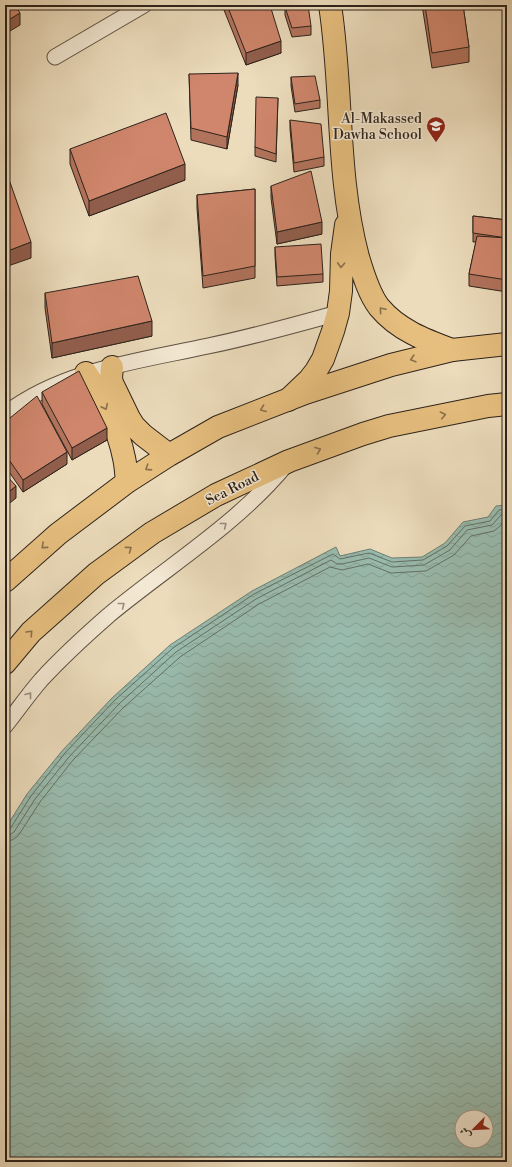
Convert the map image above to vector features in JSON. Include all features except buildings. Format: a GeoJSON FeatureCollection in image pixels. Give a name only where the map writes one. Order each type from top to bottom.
{"type":"FeatureCollection","features":[{"type":"Feature","properties":{"kind":"main road"},"geometry":{"type":"LineString","coordinates":[[330,5],[348,212],[359,259],[367,284],[379,307],[388,317],[412,334],[452,350]]}},
{"type":"Feature","properties":{"kind":"main road"},"geometry":{"type":"LineString","coordinates":[[288,400],[310,380],[316,371],[323,358],[338,313],[341,291],[342,254],[348,212]]}},
{"type":"Feature","properties":{"kind":"main road"},"geometry":{"type":"LineString","coordinates":[[341,291],[367,284]]}},
{"type":"Feature","properties":{"kind":"main road"},"geometry":{"type":"LineString","coordinates":[[5,580],[58,534],[127,482],[169,455],[218,427],[288,400],[368,372],[452,350],[507,344]]}},
{"type":"Feature","properties":{"kind":"main road"},"geometry":{"type":"LineString","coordinates":[[112,367],[112,383],[129,418],[143,435],[169,455]]}},
{"type":"Feature","properties":{"kind":"main road"},"geometry":{"type":"LineString","coordinates":[[86,373],[98,391],[117,433],[125,459],[127,482]]}},
{"type":"Feature","properties":{"kind":"main road","name":"Sea Road"},"geometry":{"type":"LineString","coordinates":[[5,663],[31,632],[96,574],[152,533],[216,495],[289,461],[337,442],[389,426],[501,407]]}},
{"type":"Feature","properties":{"kind":"street"},"geometry":{"type":"LineString","coordinates":[[55,57],[144,5]]}},
{"type":"Feature","properties":{"kind":"street"},"geometry":{"type":"LineString","coordinates":[[5,414],[37,394],[86,373],[215,345],[338,313]]}},
{"type":"Feature","properties":{"kind":"street"},"geometry":{"type":"LineString","coordinates":[[5,726],[40,681],[75,646],[109,615],[182,560],[240,512],[266,488],[289,461]]}},
{"type":"Feature","properties":{"kind":"water"},"geometry":{"type":"Polygon","coordinates":[[[507,505],[507,1162],[5,1162],[5,829],[27,794],[62,751],[112,698],[170,645],[252,591],[336,547],[340,556],[370,549],[392,558],[422,557],[445,543],[463,522],[488,517],[496,506],[507,505]]]}},
{"type":"Feature","properties":{"kind":"place","name":"Al-Makassed Dawha School"},"geometry":{"type":"Point","coordinates":[436,143]}}]}
